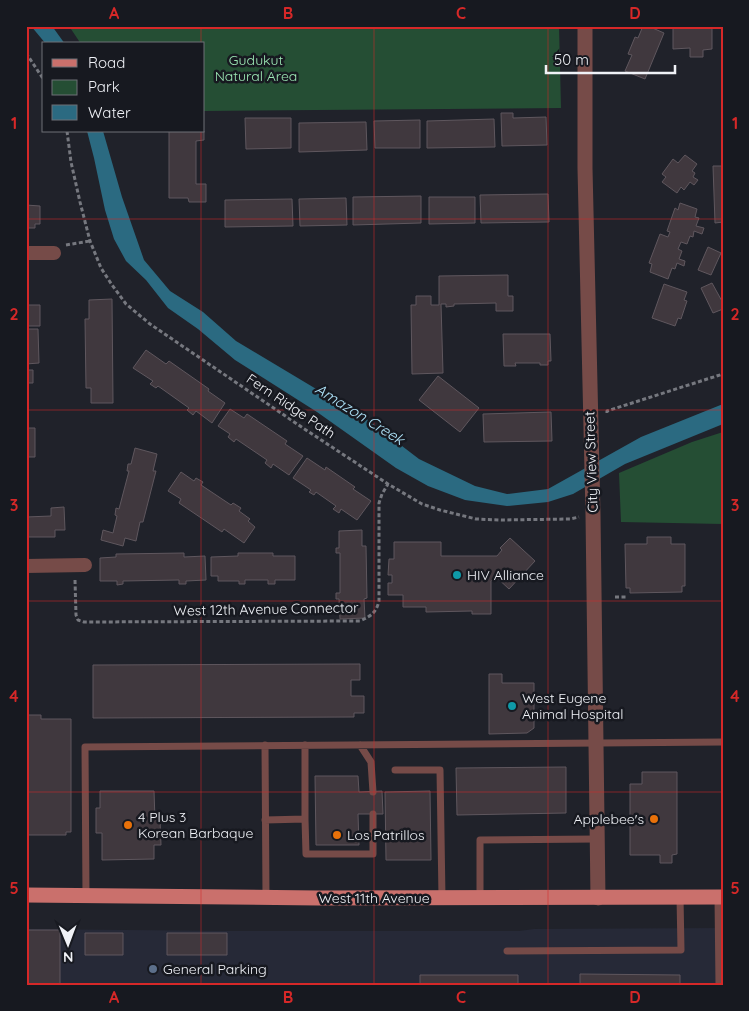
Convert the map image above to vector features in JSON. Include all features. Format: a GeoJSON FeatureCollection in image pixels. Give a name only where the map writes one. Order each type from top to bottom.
{"type":"FeatureCollection","features":[{"type":"Feature","properties":{"kind":"main road","name":"West 11th Avenue"},"geometry":{"type":"LineString","coordinates":[[26,895],[442,898],[721,897]]}},
{"type":"Feature","properties":{"kind":"street","name":"City View Street"},"geometry":{"type":"LineString","coordinates":[[585,26],[598,898]]}},
{"type":"Feature","properties":{"kind":"street"},"geometry":{"type":"LineString","coordinates":[[26,253],[54,253]]}},
{"type":"Feature","properties":{"kind":"street"},"geometry":{"type":"LineString","coordinates":[[26,566],[80,566]]}},
{"type":"Feature","properties":{"kind":"lane"},"geometry":{"type":"LineString","coordinates":[[86,895],[85,747],[723,742]]}},
{"type":"Feature","properties":{"kind":"lane"},"geometry":{"type":"LineString","coordinates":[[305,745],[306,854],[373,854],[373,814]]}},
{"type":"Feature","properties":{"kind":"lane"},"geometry":{"type":"LineString","coordinates":[[360,745],[370,762],[373,792]]}},
{"type":"Feature","properties":{"kind":"lane"},"geometry":{"type":"LineString","coordinates":[[265,746],[266,897]]}},
{"type":"Feature","properties":{"kind":"lane"},"geometry":{"type":"LineString","coordinates":[[395,770],[440,770],[442,898]]}},
{"type":"Feature","properties":{"kind":"lane"},"geometry":{"type":"LineString","coordinates":[[265,820],[305,819]]}},
{"type":"Feature","properties":{"kind":"lane"},"geometry":{"type":"LineString","coordinates":[[480,898],[480,840],[598,839]]}},
{"type":"Feature","properties":{"kind":"lane"},"geometry":{"type":"LineString","coordinates":[[719,985],[721,897]]}},
{"type":"Feature","properties":{"kind":"lane"},"geometry":{"type":"LineString","coordinates":[[507,951],[681,950],[680,898]]}},
{"type":"Feature","properties":{"kind":"path"},"geometry":{"type":"LineString","coordinates":[[26,52],[42,77]]}},
{"type":"Feature","properties":{"kind":"path","name":"Fern Ridge Path"},"geometry":{"type":"LineString","coordinates":[[67,132],[71,162],[90,241],[101,268],[126,304],[174,342],[388,484],[422,504],[476,519],[570,519],[593,514]]}},
{"type":"Feature","properties":{"kind":"path"},"geometry":{"type":"LineString","coordinates":[[54,253],[67,244],[90,241]]}},
{"type":"Feature","properties":{"kind":"path"},"geometry":{"type":"LineString","coordinates":[[608,419],[607,411],[723,374]]}},
{"type":"Feature","properties":{"kind":"path","name":"West 12th Avenue Connector"},"geometry":{"type":"LineString","coordinates":[[80,566],[76,615],[78,620],[84,622],[360,621],[370,617],[377,609],[379,601],[379,503],[388,484]]}},
{"type":"Feature","properties":{"kind":"path"},"geometry":{"type":"LineString","coordinates":[[615,597],[628,597]]}},
{"type":"Feature","properties":{"kind":"shaded area"},"geometry":{"type":"Polygon","coordinates":[[[723,928],[723,985],[26,985],[26,929],[519,931],[534,929],[723,928]]]}},
{"type":"Feature","properties":{"kind":"green space","name":"Gudukut Natural Area"},"geometry":{"type":"Polygon","coordinates":[[[69,26],[559,26],[561,108],[205,111],[205,42],[80,42],[69,26]]]}},
{"type":"Feature","properties":{"kind":"green space"},"geometry":{"type":"Polygon","coordinates":[[[723,432],[723,524],[621,522],[619,473],[692,442],[723,432]]]}},
{"type":"Feature","properties":{"kind":"water"},"geometry":{"type":"Polygon","coordinates":[[[31,26],[52,26],[64,42],[44,42],[31,26]]]}},
{"type":"Feature","properties":{"kind":"water"},"geometry":{"type":"Polygon","coordinates":[[[87,132],[103,132],[122,197],[144,260],[170,291],[203,312],[236,341],[368,420],[419,459],[475,486],[507,494],[548,489],[641,437],[723,404],[723,424],[625,464],[573,494],[548,502],[507,506],[465,500],[428,486],[396,468],[317,412],[235,360],[198,329],[168,308],[146,280],[126,261],[114,239],[105,210],[87,132]]]}},
{"type":"Feature","properties":{"kind":"building"},"geometry":{"type":"Polygon","coordinates":[[[643,26],[648,26],[664,33],[645,79],[625,71],[632,55],[628,54],[635,37],[638,38],[643,26]]]}},
{"type":"Feature","properties":{"kind":"building"},"geometry":{"type":"Polygon","coordinates":[[[673,26],[712,26],[712,49],[703,50],[703,57],[690,57],[690,48],[673,49],[673,26]]]}},
{"type":"Feature","properties":{"kind":"building"},"geometry":{"type":"Polygon","coordinates":[[[501,113],[513,113],[513,118],[546,117],[547,145],[502,146],[501,113]]]}},
{"type":"Feature","properties":{"kind":"building"},"geometry":{"type":"Polygon","coordinates":[[[245,118],[291,118],[291,148],[246,149],[245,118]]]}},
{"type":"Feature","properties":{"kind":"building"},"geometry":{"type":"Polygon","coordinates":[[[494,119],[495,147],[427,148],[427,121],[494,119]]]}},
{"type":"Feature","properties":{"kind":"building"},"geometry":{"type":"Polygon","coordinates":[[[420,120],[420,148],[375,148],[374,121],[420,120]]]}},
{"type":"Feature","properties":{"kind":"building"},"geometry":{"type":"Polygon","coordinates":[[[366,122],[367,150],[299,152],[299,123],[366,122]]]}},
{"type":"Feature","properties":{"kind":"building"},"geometry":{"type":"Polygon","coordinates":[[[169,132],[204,132],[204,140],[196,141],[196,184],[206,184],[206,202],[189,202],[188,198],[169,198],[169,132]]]}},
{"type":"Feature","properties":{"kind":"building"},"geometry":{"type":"Polygon","coordinates":[[[685,155],[697,164],[692,171],[695,173],[693,177],[698,180],[694,185],[690,182],[684,190],[681,187],[677,193],[662,182],[666,177],[662,174],[673,159],[678,163],[685,155]]]}},
{"type":"Feature","properties":{"kind":"building"},"geometry":{"type":"Polygon","coordinates":[[[713,166],[723,166],[723,222],[715,223],[713,166]]]}},
{"type":"Feature","properties":{"kind":"building"},"geometry":{"type":"Polygon","coordinates":[[[548,194],[549,222],[481,223],[480,195],[548,194]]]}},
{"type":"Feature","properties":{"kind":"building"},"geometry":{"type":"Polygon","coordinates":[[[421,196],[421,223],[353,225],[353,197],[421,196]]]}},
{"type":"Feature","properties":{"kind":"building"},"geometry":{"type":"Polygon","coordinates":[[[429,197],[475,197],[475,223],[429,224],[429,197]]]}},
{"type":"Feature","properties":{"kind":"building"},"geometry":{"type":"Polygon","coordinates":[[[346,198],[347,225],[300,226],[299,199],[346,198]]]}},
{"type":"Feature","properties":{"kind":"building"},"geometry":{"type":"Polygon","coordinates":[[[292,199],[293,226],[225,227],[225,200],[292,199]]]}},
{"type":"Feature","properties":{"kind":"building"},"geometry":{"type":"Polygon","coordinates":[[[680,203],[697,209],[695,217],[699,218],[696,226],[704,228],[702,234],[694,231],[693,237],[690,236],[687,244],[681,242],[678,249],[682,251],[679,259],[685,261],[684,266],[677,263],[675,269],[672,268],[668,279],[650,272],[652,264],[649,263],[660,234],[668,237],[670,232],[667,231],[675,208],[678,210],[680,203]]]}},
{"type":"Feature","properties":{"kind":"building"},"geometry":{"type":"Polygon","coordinates":[[[26,205],[40,206],[40,224],[35,224],[35,228],[28,228],[28,224],[26,224],[26,205]]]}},
{"type":"Feature","properties":{"kind":"building"},"geometry":{"type":"Polygon","coordinates":[[[708,247],[721,253],[711,275],[698,270],[708,247]]]}},
{"type":"Feature","properties":{"kind":"building"},"geometry":{"type":"Polygon","coordinates":[[[508,275],[508,296],[513,296],[513,311],[496,311],[496,303],[454,304],[454,306],[446,307],[446,304],[441,304],[443,373],[412,374],[411,305],[416,305],[416,296],[431,296],[431,305],[439,305],[439,276],[508,275]]]}},
{"type":"Feature","properties":{"kind":"building"},"geometry":{"type":"Polygon","coordinates":[[[712,283],[723,303],[723,309],[713,313],[701,288],[712,283]]]}},
{"type":"Feature","properties":{"kind":"building"},"geometry":{"type":"Polygon","coordinates":[[[664,284],[687,292],[684,300],[687,301],[681,319],[678,318],[675,326],[652,318],[664,284]]]}},
{"type":"Feature","properties":{"kind":"building"},"geometry":{"type":"Polygon","coordinates":[[[112,299],[113,403],[91,403],[91,388],[86,388],[85,319],[89,319],[89,300],[112,299]]]}},
{"type":"Feature","properties":{"kind":"building"},"geometry":{"type":"Polygon","coordinates":[[[26,305],[40,305],[40,326],[26,326],[26,305]]]}},
{"type":"Feature","properties":{"kind":"building"},"geometry":{"type":"Polygon","coordinates":[[[26,329],[38,329],[39,363],[26,364],[26,329]]]}},
{"type":"Feature","properties":{"kind":"building"},"geometry":{"type":"Polygon","coordinates":[[[503,334],[550,334],[551,361],[548,361],[548,365],[540,365],[540,363],[515,363],[516,366],[504,366],[503,334]]]}},
{"type":"Feature","properties":{"kind":"building"},"geometry":{"type":"Polygon","coordinates":[[[146,350],[166,364],[169,361],[209,389],[208,391],[225,403],[212,423],[196,411],[193,415],[187,410],[189,408],[158,386],[156,388],[150,384],[153,381],[133,368],[146,350]]]}},
{"type":"Feature","properties":{"kind":"building"},"geometry":{"type":"Polygon","coordinates":[[[26,370],[33,370],[33,383],[26,383],[26,370]]]}},
{"type":"Feature","properties":{"kind":"building"},"geometry":{"type":"Polygon","coordinates":[[[438,376],[479,408],[460,432],[419,400],[438,376]]]}},
{"type":"Feature","properties":{"kind":"building"},"geometry":{"type":"Polygon","coordinates":[[[230,409],[244,418],[247,414],[287,441],[285,444],[303,456],[289,475],[273,464],[271,468],[265,463],[267,460],[236,439],[234,442],[228,437],[230,434],[218,426],[230,409]]]}},
{"type":"Feature","properties":{"kind":"building"},"geometry":{"type":"Polygon","coordinates":[[[551,412],[552,441],[484,442],[483,414],[551,412]]]}},
{"type":"Feature","properties":{"kind":"building"},"geometry":{"type":"Polygon","coordinates":[[[26,428],[35,428],[35,457],[26,457],[26,428]]]}},
{"type":"Feature","properties":{"kind":"building"},"geometry":{"type":"Polygon","coordinates":[[[135,448],[157,454],[153,471],[156,471],[143,522],[140,522],[136,541],[125,538],[123,546],[101,540],[103,530],[113,533],[117,516],[115,515],[116,508],[119,509],[129,471],[127,471],[128,464],[131,464],[135,448]]]}},
{"type":"Feature","properties":{"kind":"building"},"geometry":{"type":"Polygon","coordinates":[[[307,458],[325,470],[326,467],[355,487],[353,489],[371,501],[357,520],[341,509],[339,513],[333,509],[336,506],[316,492],[314,495],[309,492],[311,490],[293,478],[307,458]]]}},
{"type":"Feature","properties":{"kind":"building"},"geometry":{"type":"Polygon","coordinates":[[[181,472],[194,481],[196,478],[203,482],[201,485],[231,505],[233,503],[241,508],[239,511],[250,519],[248,521],[255,527],[244,543],[224,529],[222,532],[179,503],[181,499],[168,491],[181,472]]]}},
{"type":"Feature","properties":{"kind":"building"},"geometry":{"type":"Polygon","coordinates":[[[64,507],[65,530],[55,530],[55,537],[26,537],[26,517],[51,516],[51,508],[64,507]]]}},
{"type":"Feature","properties":{"kind":"building"},"geometry":{"type":"Polygon","coordinates":[[[362,530],[362,546],[366,546],[367,598],[364,599],[365,618],[340,619],[339,599],[336,599],[336,593],[340,593],[340,553],[336,553],[336,548],[339,548],[339,531],[362,530]]]}},
{"type":"Feature","properties":{"kind":"building"},"geometry":{"type":"Polygon","coordinates":[[[647,537],[671,537],[671,544],[685,544],[685,586],[682,586],[682,592],[630,593],[630,588],[626,588],[625,544],[647,544],[647,537]]]}},
{"type":"Feature","properties":{"kind":"building","name":"HIV Alliance"},"geometry":{"type":"Polygon","coordinates":[[[510,538],[535,561],[509,589],[495,576],[491,581],[491,614],[472,614],[472,611],[426,612],[426,607],[403,607],[403,595],[388,595],[388,583],[392,583],[392,575],[388,575],[389,559],[394,559],[394,542],[441,542],[441,556],[497,556],[502,550],[500,548],[510,538]]]}},
{"type":"Feature","properties":{"kind":"building"},"geometry":{"type":"Polygon","coordinates":[[[184,553],[184,557],[205,556],[206,580],[186,581],[186,584],[179,584],[179,580],[123,581],[123,584],[117,585],[117,581],[100,581],[100,558],[116,557],[116,554],[184,553]]]}},
{"type":"Feature","properties":{"kind":"building"},"geometry":{"type":"Polygon","coordinates":[[[238,553],[273,553],[273,556],[295,556],[295,580],[275,580],[275,584],[268,584],[268,580],[245,580],[245,584],[239,584],[239,581],[218,581],[218,576],[211,576],[211,557],[238,556],[238,553]]]}},
{"type":"Feature","properties":{"kind":"building"},"geometry":{"type":"Polygon","coordinates":[[[360,664],[360,680],[351,680],[351,696],[364,696],[364,713],[354,713],[354,717],[93,718],[93,665],[360,664]]]}},
{"type":"Feature","properties":{"kind":"building","name":"West Eugene Animal Hospital"},"geometry":{"type":"Polygon","coordinates":[[[489,674],[502,674],[502,683],[534,683],[534,728],[527,733],[489,734],[489,674]]]}},
{"type":"Feature","properties":{"kind":"building"},"geometry":{"type":"Polygon","coordinates":[[[26,715],[41,715],[41,719],[71,719],[71,832],[66,832],[66,835],[26,835],[26,715]]]}},
{"type":"Feature","properties":{"kind":"building"},"geometry":{"type":"Polygon","coordinates":[[[566,767],[566,813],[457,815],[456,768],[566,767]]]}},
{"type":"Feature","properties":{"kind":"building","name":"Applebee's"},"geometry":{"type":"Polygon","coordinates":[[[642,772],[677,772],[677,854],[672,855],[672,863],[660,863],[660,855],[630,855],[630,784],[642,784],[642,772]]]}},
{"type":"Feature","properties":{"kind":"building"},"geometry":{"type":"Polygon","coordinates":[[[315,776],[358,776],[359,792],[382,791],[383,814],[358,814],[359,845],[316,845],[315,776]]]}},
{"type":"Feature","properties":{"kind":"building"},"geometry":{"type":"Polygon","coordinates":[[[100,791],[154,791],[155,820],[160,820],[161,845],[154,845],[154,859],[102,860],[102,833],[96,833],[96,808],[100,808],[100,791]]]}},
{"type":"Feature","properties":{"kind":"building"},"geometry":{"type":"Polygon","coordinates":[[[430,791],[431,860],[386,860],[385,792],[430,791]]]}},
{"type":"Feature","properties":{"kind":"building"},"geometry":{"type":"Polygon","coordinates":[[[26,930],[60,930],[60,985],[26,985],[26,930]]]}},
{"type":"Feature","properties":{"kind":"building"},"geometry":{"type":"Polygon","coordinates":[[[85,933],[123,933],[123,955],[85,955],[85,933]]]}},
{"type":"Feature","properties":{"kind":"building"},"geometry":{"type":"Polygon","coordinates":[[[167,933],[227,933],[227,955],[167,955],[167,933]]]}},
{"type":"Feature","properties":{"kind":"building"},"geometry":{"type":"Polygon","coordinates":[[[580,974],[680,975],[680,985],[580,985],[580,974]]]}},
{"type":"Feature","properties":{"kind":"building"},"geometry":{"type":"Polygon","coordinates":[[[420,975],[518,975],[518,985],[420,985],[420,975]]]}},
{"type":"Feature","properties":{"kind":"place","name":"HIV Alliance"},"geometry":{"type":"Point","coordinates":[457,575]}},
{"type":"Feature","properties":{"kind":"place","name":"West Eugene Animal Hospital"},"geometry":{"type":"Point","coordinates":[512,706]}},
{"type":"Feature","properties":{"kind":"place","name":"Applebee's"},"geometry":{"type":"Point","coordinates":[654,819]}},
{"type":"Feature","properties":{"kind":"place","name":"4 Plus 3 Korean Barbaque"},"geometry":{"type":"Point","coordinates":[128,825]}},
{"type":"Feature","properties":{"kind":"place","name":"Los Patrillos"},"geometry":{"type":"Point","coordinates":[337,835]}},
{"type":"Feature","properties":{"kind":"place","name":"General Parking"},"geometry":{"type":"Point","coordinates":[153,969]}},
{"type":"Feature","properties":{"kind":"water label","name":"Amazon Creek"},"geometry":{"type":"Point","coordinates":[360,414]}}]}
